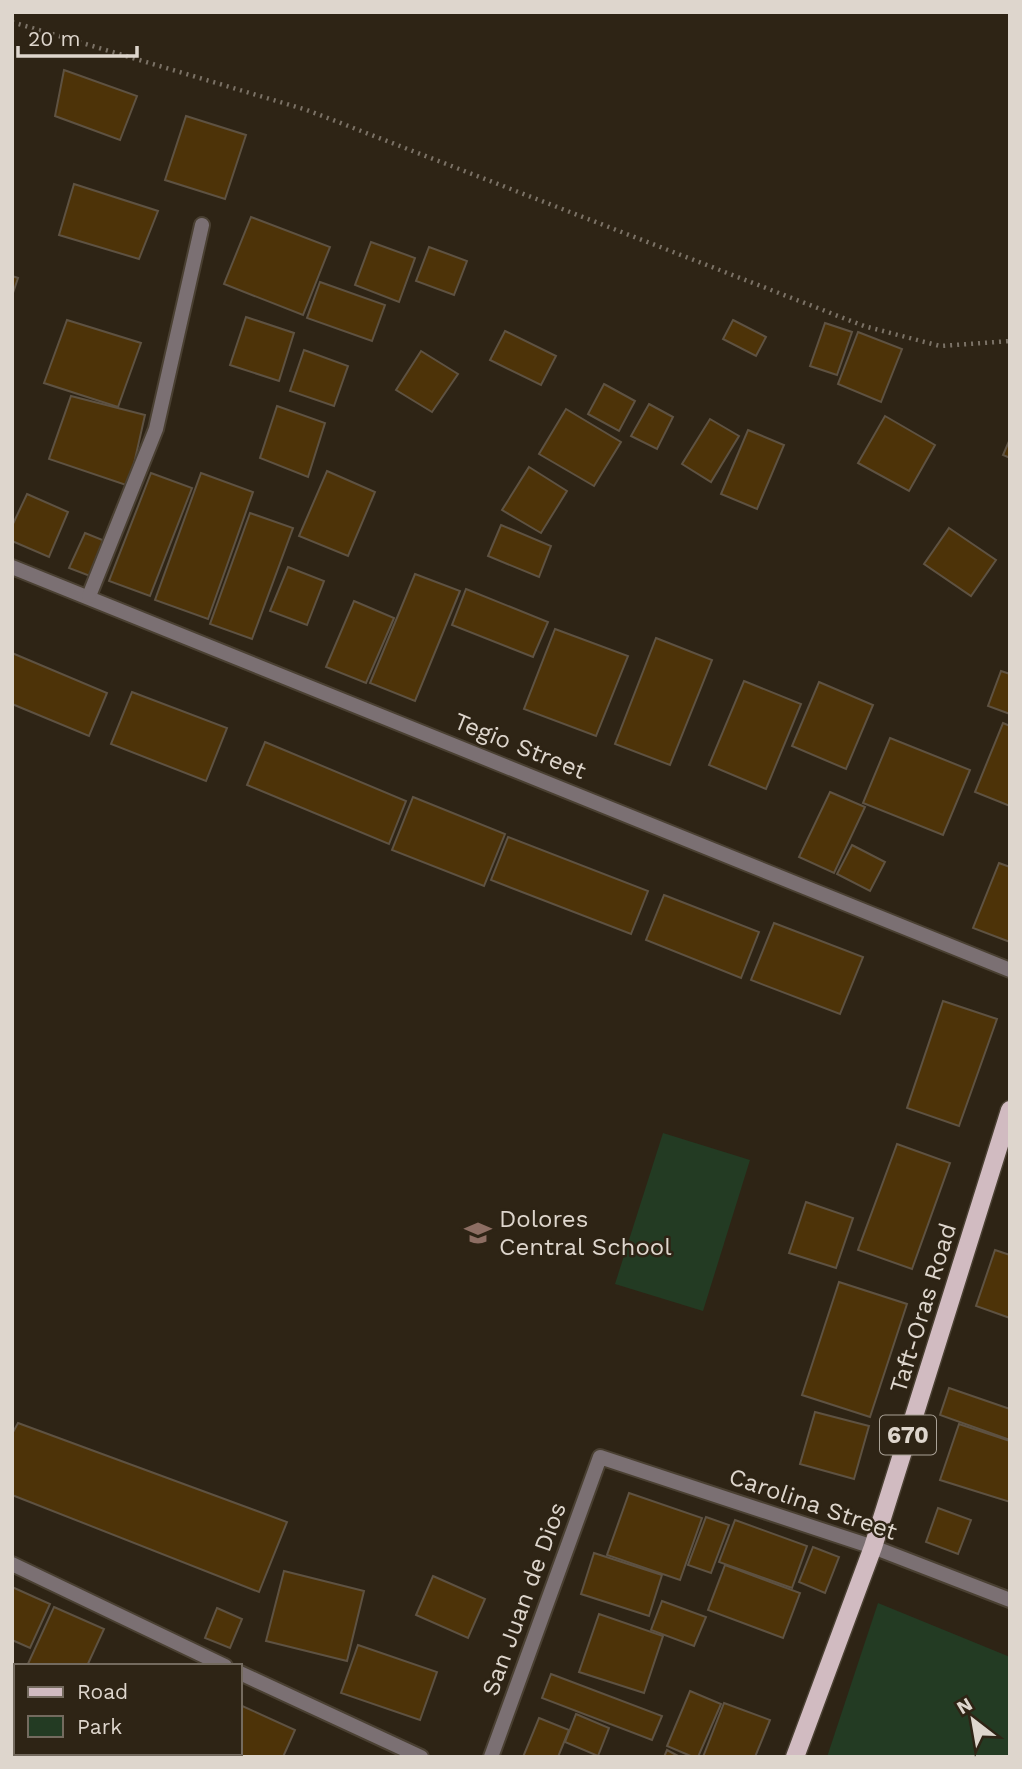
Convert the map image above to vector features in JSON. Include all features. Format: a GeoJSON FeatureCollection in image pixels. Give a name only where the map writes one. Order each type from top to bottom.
{"type":"FeatureCollection","features":[{"type":"Feature","properties":{"kind":"main road","name":"Taft-Oras Road"},"geometry":{"type":"LineString","coordinates":[[795,1757],[873,1547],[1010,1110]]}},
{"type":"Feature","properties":{"kind":"street"},"geometry":{"type":"LineString","coordinates":[[89,596],[156,429],[202,225]]}},
{"type":"Feature","properties":{"kind":"street","name":"Tegio Street"},"geometry":{"type":"LineString","coordinates":[[12,566],[1010,970]]}},
{"type":"Feature","properties":{"kind":"street","name":"Carolina Street"},"geometry":{"type":"LineString","coordinates":[[600,1457],[873,1547],[1010,1600]]}},
{"type":"Feature","properties":{"kind":"street","name":"San Juan de Dios"},"geometry":{"type":"LineString","coordinates":[[491,1757],[600,1457]]}},
{"type":"Feature","properties":{"kind":"street"},"geometry":{"type":"LineString","coordinates":[[12,1564],[221,1664]]}},
{"type":"Feature","properties":{"kind":"street"},"geometry":{"type":"LineString","coordinates":[[242,1673],[421,1757]]}},
{"type":"Feature","properties":{"kind":"path"},"geometry":{"type":"LineString","coordinates":[[12,22],[307,110],[864,326],[940,346],[1010,341]]}},
{"type":"Feature","properties":{"kind":"green space"},"geometry":{"type":"Polygon","coordinates":[[[663,1133],[750,1160],[703,1311],[615,1284],[663,1133]]]}},
{"type":"Feature","properties":{"kind":"green space"},"geometry":{"type":"Polygon","coordinates":[[[878,1603],[1010,1657],[1010,1757],[827,1757],[878,1603]]]}},
{"type":"Feature","properties":{"kind":"building"},"geometry":{"type":"Polygon","coordinates":[[[64,70],[137,96],[120,140],[55,116],[64,70]]]}},
{"type":"Feature","properties":{"kind":"building"},"geometry":{"type":"Polygon","coordinates":[[[186,116],[246,135],[225,199],[165,180],[186,116]]]}},
{"type":"Feature","properties":{"kind":"building"},"geometry":{"type":"Polygon","coordinates":[[[74,184],[158,211],[139,259],[59,235],[74,184]]]}},
{"type":"Feature","properties":{"kind":"building"},"geometry":{"type":"Polygon","coordinates":[[[251,217],[330,247],[303,315],[224,284],[251,217]]]}},
{"type":"Feature","properties":{"kind":"building"},"geometry":{"type":"Polygon","coordinates":[[[371,242],[415,258],[399,302],[355,285],[371,242]]]}},
{"type":"Feature","properties":{"kind":"building"},"geometry":{"type":"Polygon","coordinates":[[[429,247],[467,261],[454,295],[416,281],[429,247]]]}},
{"type":"Feature","properties":{"kind":"building"},"geometry":{"type":"Polygon","coordinates":[[[12,276],[18,278],[12,296],[12,276]]]}},
{"type":"Feature","properties":{"kind":"building"},"geometry":{"type":"Polygon","coordinates":[[[320,282],[385,305],[372,341],[307,318],[320,282]]]}},
{"type":"Feature","properties":{"kind":"building"},"geometry":{"type":"Polygon","coordinates":[[[246,317],[294,333],[279,381],[230,365],[246,317]]]}},
{"type":"Feature","properties":{"kind":"building"},"geometry":{"type":"Polygon","coordinates":[[[67,320],[141,343],[118,407],[44,383],[67,320]]]}},
{"type":"Feature","properties":{"kind":"building"},"geometry":{"type":"Polygon","coordinates":[[[733,320],[766,337],[756,356],[723,339],[733,320]]]}},
{"type":"Feature","properties":{"kind":"building"},"geometry":{"type":"Polygon","coordinates":[[[825,323],[852,332],[837,375],[810,366],[825,323]]]}},
{"type":"Feature","properties":{"kind":"building"},"geometry":{"type":"Polygon","coordinates":[[[505,331],[556,356],[541,385],[490,360],[505,331]]]}},
{"type":"Feature","properties":{"kind":"building"},"geometry":{"type":"Polygon","coordinates":[[[858,332],[902,349],[881,402],[838,384],[858,332]]]}},
{"type":"Feature","properties":{"kind":"building"},"geometry":{"type":"Polygon","coordinates":[[[304,350],[348,366],[334,406],[290,391],[304,350]]]}},
{"type":"Feature","properties":{"kind":"building"},"geometry":{"type":"Polygon","coordinates":[[[421,351],[458,374],[432,412],[396,390],[421,351]]]}},
{"type":"Feature","properties":{"kind":"building"},"geometry":{"type":"Polygon","coordinates":[[[604,384],[635,401],[619,431],[588,414],[604,384]]]}},
{"type":"Feature","properties":{"kind":"building"},"geometry":{"type":"Polygon","coordinates":[[[71,396],[145,415],[129,486],[49,459],[71,396]]]}},
{"type":"Feature","properties":{"kind":"building"},"geometry":{"type":"Polygon","coordinates":[[[649,404],[673,417],[657,449],[631,436],[649,404]]]}},
{"type":"Feature","properties":{"kind":"building"},"geometry":{"type":"Polygon","coordinates":[[[277,406],[325,423],[308,477],[260,458],[277,406]]]}},
{"type":"Feature","properties":{"kind":"building"},"geometry":{"type":"Polygon","coordinates":[[[566,409],[621,442],[594,486],[539,454],[566,409]]]}},
{"type":"Feature","properties":{"kind":"building"},"geometry":{"type":"Polygon","coordinates":[[[885,416],[935,445],[909,491],[858,463],[885,416]]]}},
{"type":"Feature","properties":{"kind":"building"},"geometry":{"type":"Polygon","coordinates":[[[710,419],[739,436],[711,482],[682,464],[710,419]]]}},
{"type":"Feature","properties":{"kind":"building"},"geometry":{"type":"Polygon","coordinates":[[[748,430],[784,445],[757,509],[721,494],[748,430]]]}},
{"type":"Feature","properties":{"kind":"building"},"geometry":{"type":"Polygon","coordinates":[[[1010,439],[1010,458],[1003,455],[1010,439]]]}},
{"type":"Feature","properties":{"kind":"building"},"geometry":{"type":"Polygon","coordinates":[[[529,467],[567,491],[541,533],[502,510],[529,467]]]}},
{"type":"Feature","properties":{"kind":"building"},"geometry":{"type":"Polygon","coordinates":[[[327,471],[375,492],[348,556],[299,536],[327,471]]]}},
{"type":"Feature","properties":{"kind":"building"},"geometry":{"type":"Polygon","coordinates":[[[151,473],[192,488],[150,596],[109,581],[151,473]]]}},
{"type":"Feature","properties":{"kind":"building"},"geometry":{"type":"Polygon","coordinates":[[[201,473],[253,492],[208,619],[155,600],[201,473]]]}},
{"type":"Feature","properties":{"kind":"building"},"geometry":{"type":"Polygon","coordinates":[[[27,494],[68,512],[49,557],[12,541],[12,526],[27,494]]]}},
{"type":"Feature","properties":{"kind":"building"},"geometry":{"type":"Polygon","coordinates":[[[250,513],[293,528],[252,639],[210,624],[250,513]]]}},
{"type":"Feature","properties":{"kind":"building"},"geometry":{"type":"Polygon","coordinates":[[[501,525],[551,546],[539,577],[488,556],[501,525]]]}},
{"type":"Feature","properties":{"kind":"building"},"geometry":{"type":"Polygon","coordinates":[[[949,528],[996,560],[971,596],[924,564],[949,528]]]}},
{"type":"Feature","properties":{"kind":"building"},"geometry":{"type":"Polygon","coordinates":[[[85,533],[105,541],[90,576],[69,568],[85,533]]]}},
{"type":"Feature","properties":{"kind":"building"},"geometry":{"type":"Polygon","coordinates":[[[288,567],[324,581],[307,625],[270,611],[288,567]]]}},
{"type":"Feature","properties":{"kind":"building"},"geometry":{"type":"Polygon","coordinates":[[[415,574],[460,591],[415,701],[370,683],[415,574]]]}},
{"type":"Feature","properties":{"kind":"building"},"geometry":{"type":"Polygon","coordinates":[[[466,589],[548,622],[533,657],[452,625],[466,589]]]}},
{"type":"Feature","properties":{"kind":"building"},"geometry":{"type":"Polygon","coordinates":[[[354,601],[394,618],[366,683],[326,667],[354,601]]]}},
{"type":"Feature","properties":{"kind":"building"},"geometry":{"type":"Polygon","coordinates":[[[555,629],[628,656],[596,736],[524,709],[555,629]]]}},
{"type":"Feature","properties":{"kind":"building"},"geometry":{"type":"Polygon","coordinates":[[[656,638],[712,660],[670,765],[615,744],[656,638]]]}},
{"type":"Feature","properties":{"kind":"building"},"geometry":{"type":"Polygon","coordinates":[[[12,653],[107,693],[89,736],[12,704],[12,653]]]}},
{"type":"Feature","properties":{"kind":"building"},"geometry":{"type":"Polygon","coordinates":[[[1001,671],[1010,674],[1010,714],[988,706],[1001,671]]]}},
{"type":"Feature","properties":{"kind":"building"},"geometry":{"type":"Polygon","coordinates":[[[744,681],[801,704],[766,789],[709,765],[744,681]]]}},
{"type":"Feature","properties":{"kind":"building"},"geometry":{"type":"Polygon","coordinates":[[[819,682],[873,705],[846,769],[792,746],[819,682]]]}},
{"type":"Feature","properties":{"kind":"building"},"geometry":{"type":"Polygon","coordinates":[[[132,692],[227,728],[206,781],[111,744],[132,692]]]}},
{"type":"Feature","properties":{"kind":"building"},"geometry":{"type":"Polygon","coordinates":[[[1003,723],[1010,726],[1010,806],[975,792],[1003,723]]]}},
{"type":"Feature","properties":{"kind":"building"},"geometry":{"type":"Polygon","coordinates":[[[890,738],[970,770],[943,835],[863,803],[890,738]]]}},
{"type":"Feature","properties":{"kind":"building"},"geometry":{"type":"Polygon","coordinates":[[[265,742],[406,801],[389,844],[247,785],[265,742]]]}},
{"type":"Feature","properties":{"kind":"building"},"geometry":{"type":"Polygon","coordinates":[[[830,792],[865,807],[834,873],[799,857],[830,792]]]}},
{"type":"Feature","properties":{"kind":"building"},"geometry":{"type":"Polygon","coordinates":[[[413,797],[505,834],[484,886],[392,850],[413,797]]]}},
{"type":"Feature","properties":{"kind":"building"},"geometry":{"type":"Polygon","coordinates":[[[508,837],[648,891],[631,934],[491,880],[508,837]]]}},
{"type":"Feature","properties":{"kind":"building"},"geometry":{"type":"Polygon","coordinates":[[[852,845],[885,862],[870,891],[837,874],[852,845]]]}},
{"type":"Feature","properties":{"kind":"building"},"geometry":{"type":"Polygon","coordinates":[[[999,863],[1010,867],[1010,942],[973,928],[999,863]]]}},
{"type":"Feature","properties":{"kind":"building"},"geometry":{"type":"Polygon","coordinates":[[[664,895],[759,932],[741,978],[646,940],[664,895]]]}},
{"type":"Feature","properties":{"kind":"building"},"geometry":{"type":"Polygon","coordinates":[[[774,923],[863,957],[840,1014],[751,980],[774,923]]]}},
{"type":"Feature","properties":{"kind":"building"},"geometry":{"type":"Polygon","coordinates":[[[943,1001],[997,1019],[959,1126],[907,1108],[943,1001]]]}},
{"type":"Feature","properties":{"kind":"building"},"geometry":{"type":"Polygon","coordinates":[[[897,1144],[950,1163],[912,1269],[858,1250],[897,1144]]]}},
{"type":"Feature","properties":{"kind":"building"},"geometry":{"type":"Polygon","coordinates":[[[806,1202],[853,1218],[836,1268],[789,1253],[806,1202]]]}},
{"type":"Feature","properties":{"kind":"building"},"geometry":{"type":"Polygon","coordinates":[[[995,1250],[1010,1255],[1010,1318],[976,1306],[995,1250]]]}},
{"type":"Feature","properties":{"kind":"building"},"geometry":{"type":"Polygon","coordinates":[[[839,1282],[907,1304],[870,1417],[802,1395],[839,1282]]]}},
{"type":"Feature","properties":{"kind":"building"},"geometry":{"type":"Polygon","coordinates":[[[949,1388],[1010,1409],[1010,1440],[940,1415],[949,1388]]]}},
{"type":"Feature","properties":{"kind":"building"},"geometry":{"type":"Polygon","coordinates":[[[815,1412],[869,1426],[854,1479],[800,1464],[815,1412]]]}},
{"type":"Feature","properties":{"kind":"building"},"geometry":{"type":"Polygon","coordinates":[[[18,1423],[287,1522],[259,1592],[12,1495],[12,1434],[18,1423]]]}},
{"type":"Feature","properties":{"kind":"building"},"geometry":{"type":"Polygon","coordinates":[[[959,1424],[1010,1441],[1010,1502],[940,1480],[959,1424]]]}},
{"type":"Feature","properties":{"kind":"building"},"geometry":{"type":"Polygon","coordinates":[[[629,1493],[702,1518],[680,1580],[607,1555],[629,1493]]]}},
{"type":"Feature","properties":{"kind":"building"},"geometry":{"type":"Polygon","coordinates":[[[938,1508],[971,1520],[958,1554],[926,1542],[938,1508]]]}},
{"type":"Feature","properties":{"kind":"building"},"geometry":{"type":"Polygon","coordinates":[[[706,1517],[729,1525],[711,1573],[688,1565],[706,1517]]]}},
{"type":"Feature","properties":{"kind":"building"},"geometry":{"type":"Polygon","coordinates":[[[735,1520],[807,1546],[792,1588],[719,1562],[735,1520]]]}},
{"type":"Feature","properties":{"kind":"building"},"geometry":{"type":"Polygon","coordinates":[[[813,1547],[839,1557],[825,1593],[799,1582],[813,1547]]]}},
{"type":"Feature","properties":{"kind":"building"},"geometry":{"type":"Polygon","coordinates":[[[594,1553],[662,1575],[649,1616],[581,1594],[594,1553]]]}},
{"type":"Feature","properties":{"kind":"building"},"geometry":{"type":"Polygon","coordinates":[[[725,1565],[800,1593],[783,1638],[708,1610],[725,1565]]]}},
{"type":"Feature","properties":{"kind":"building"},"geometry":{"type":"Polygon","coordinates":[[[284,1571],[364,1591],[347,1661],[266,1641],[284,1571]]]}},
{"type":"Feature","properties":{"kind":"building"},"geometry":{"type":"Polygon","coordinates":[[[433,1576],[485,1599],[468,1638],[416,1615],[433,1576]]]}},
{"type":"Feature","properties":{"kind":"building"},"geometry":{"type":"Polygon","coordinates":[[[12,1587],[50,1604],[30,1648],[12,1640],[12,1587]]]}},
{"type":"Feature","properties":{"kind":"building"},"geometry":{"type":"Polygon","coordinates":[[[662,1601],[706,1617],[694,1646],[651,1630],[662,1601]]]}},
{"type":"Feature","properties":{"kind":"building"},"geometry":{"type":"Polygon","coordinates":[[[54,1607],[104,1629],[88,1664],[28,1664],[54,1607]]]}},
{"type":"Feature","properties":{"kind":"building"},"geometry":{"type":"Polygon","coordinates":[[[217,1608],[242,1619],[230,1648],[205,1638],[217,1608]]]}},
{"type":"Feature","properties":{"kind":"building"},"geometry":{"type":"Polygon","coordinates":[[[599,1614],[663,1636],[644,1693],[579,1672],[599,1614]]]}},
{"type":"Feature","properties":{"kind":"building"},"geometry":{"type":"Polygon","coordinates":[[[358,1645],[437,1672],[420,1720],[341,1693],[358,1645]]]}},
{"type":"Feature","properties":{"kind":"building"},"geometry":{"type":"Polygon","coordinates":[[[551,1674],[662,1716],[652,1740],[542,1698],[551,1674]]]}},
{"type":"Feature","properties":{"kind":"building"},"geometry":{"type":"Polygon","coordinates":[[[690,1691],[721,1704],[698,1757],[667,1746],[690,1691]]]}},
{"type":"Feature","properties":{"kind":"building"},"geometry":{"type":"Polygon","coordinates":[[[724,1703],[770,1720],[755,1757],[703,1757],[724,1703]]]}},
{"type":"Feature","properties":{"kind":"building"},"geometry":{"type":"Polygon","coordinates":[[[242,1706],[295,1730],[283,1757],[216,1757],[242,1755],[242,1706]]]}},
{"type":"Feature","properties":{"kind":"building"},"geometry":{"type":"Polygon","coordinates":[[[576,1714],[609,1728],[598,1756],[565,1742],[576,1714]]]}},
{"type":"Feature","properties":{"kind":"building"},"geometry":{"type":"Polygon","coordinates":[[[539,1718],[569,1730],[558,1757],[523,1757],[539,1718]]]}},
{"type":"Feature","properties":{"kind":"building"},"geometry":{"type":"Polygon","coordinates":[[[667,1750],[680,1757],[664,1757],[667,1750]]]}},
{"type":"Feature","properties":{"kind":"building"},"geometry":{"type":"Polygon","coordinates":[[[82,1755],[108,1755],[107,1757],[81,1757],[82,1755]]]}},
{"type":"Feature","properties":{"kind":"place","name":"Dolores Central School"},"geometry":{"type":"Point","coordinates":[478,1233]}}]}
